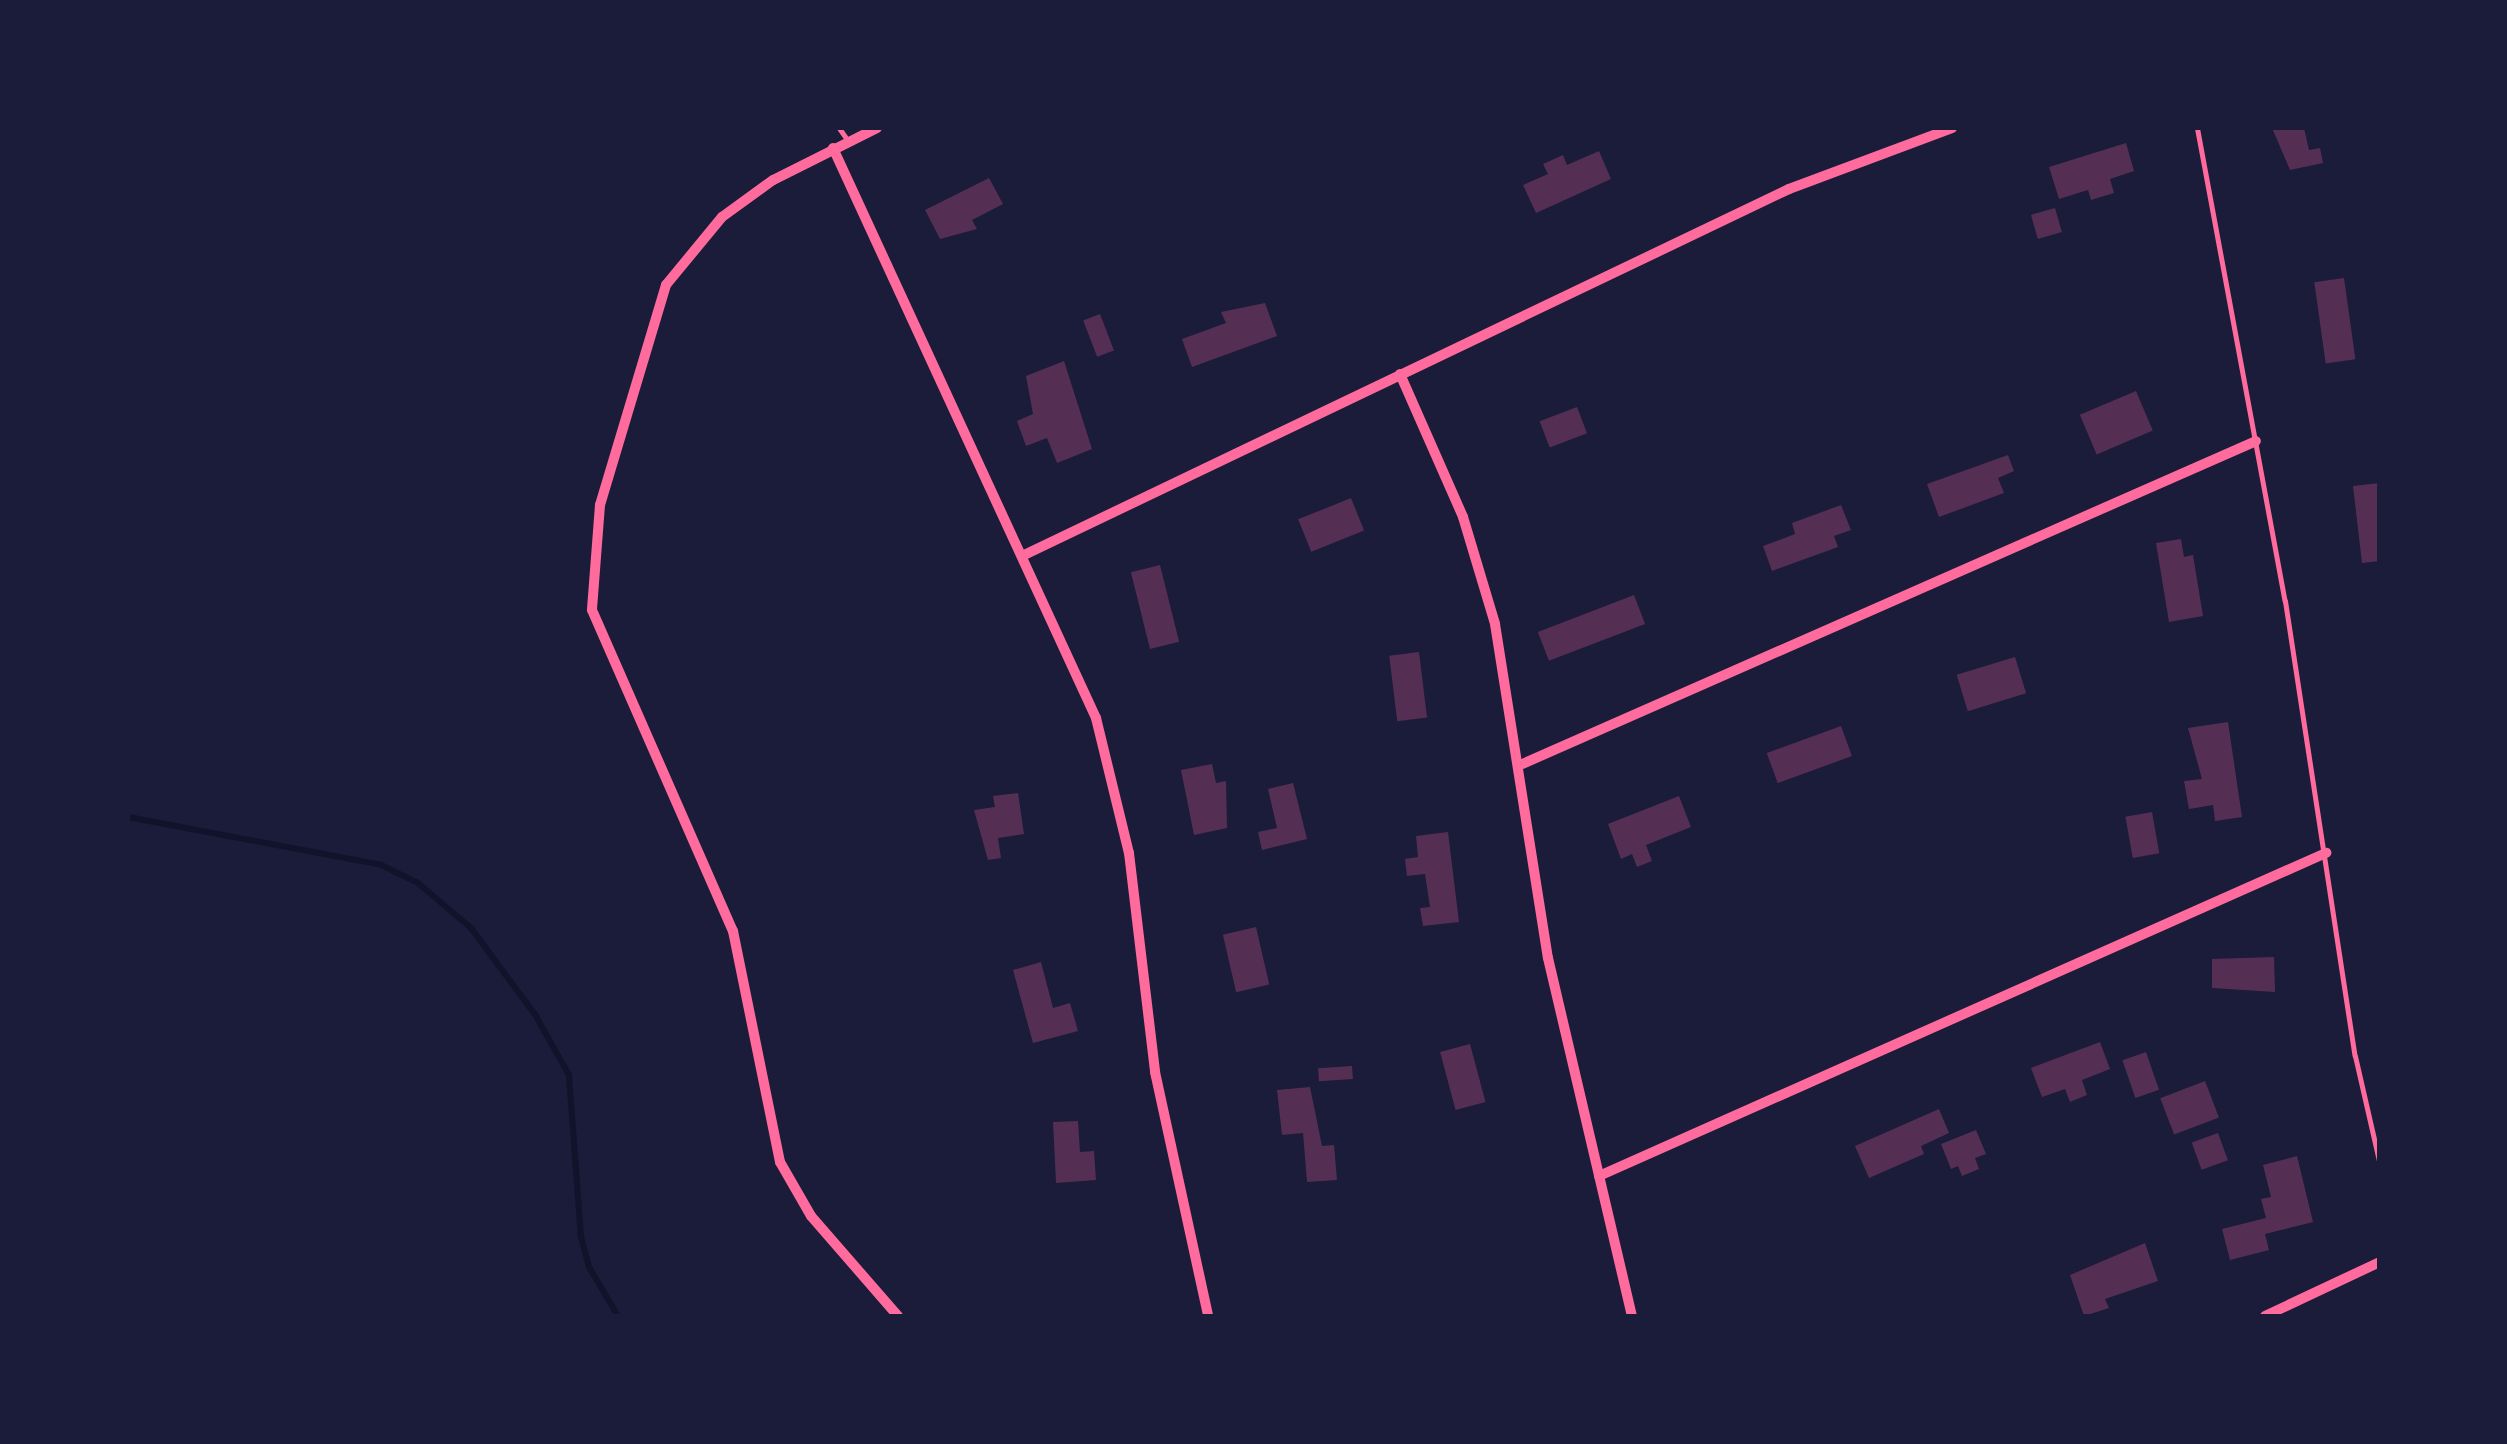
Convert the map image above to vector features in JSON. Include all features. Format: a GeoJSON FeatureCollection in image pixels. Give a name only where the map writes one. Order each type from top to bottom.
{"type":"FeatureCollection","features":[{"type":"Feature","properties":{"kind":"street"},"geometry":{"type":"LineString","coordinates":[[877,128],[833,148],[722,216],[666,286],[600,505],[592,610],[733,931],[780,1162],[811,1216],[898,1316]]}},
{"type":"Feature","properties":{"kind":"street"},"geometry":{"type":"LineString","coordinates":[[1022,556],[1789,188],[1952,128]]}},
{"type":"Feature","properties":{"kind":"street"},"geometry":{"type":"LineString","coordinates":[[833,148],[1022,556],[1108,758],[1130,852],[1155,1072],[1208,1316]]}},
{"type":"Feature","properties":{"kind":"street"},"geometry":{"type":"LineString","coordinates":[[1400,374],[1477,555],[1520,765],[1548,958],[1632,1316]]}},
{"type":"Feature","properties":{"kind":"street"},"geometry":{"type":"LineString","coordinates":[[1520,765],[2256,441]]}},
{"type":"Feature","properties":{"kind":"street"},"geometry":{"type":"LineString","coordinates":[[1599,1176],[2326,853]]}},
{"type":"Feature","properties":{"kind":"street"},"geometry":{"type":"LineString","coordinates":[[2265,1316],[2380,1262]]}},
{"type":"Feature","properties":{"kind":"lane"},"geometry":{"type":"LineString","coordinates":[[838,128],[848,141]]}},
{"type":"Feature","properties":{"kind":"lane"},"geometry":{"type":"LineString","coordinates":[[2197,128],[2256,441],[2326,853],[2355,1056],[2380,1165]]}},
{"type":"Feature","properties":{"kind":"building"},"geometry":{"type":"Polygon","coordinates":[[[2272,128],[2304,128],[2309,150],[2320,148],[2323,163],[2290,170],[2272,128]]]}},
{"type":"Feature","properties":{"kind":"building"},"geometry":{"type":"Polygon","coordinates":[[[2126,143],[2134,171],[2110,179],[2114,193],[2091,200],[2088,190],[2059,199],[2049,167],[2126,143]]]}},
{"type":"Feature","properties":{"kind":"building"},"geometry":{"type":"Polygon","coordinates":[[[1599,151],[1611,179],[1536,213],[1523,185],[1548,174],[1543,164],[1563,155],[1567,165],[1599,151]]]}},
{"type":"Feature","properties":{"kind":"building"},"geometry":{"type":"Polygon","coordinates":[[[989,178],[1003,204],[972,220],[977,229],[940,239],[925,210],[989,178]]]}},
{"type":"Feature","properties":{"kind":"building"},"geometry":{"type":"Polygon","coordinates":[[[2055,208],[2062,232],[2038,239],[2031,215],[2055,208]]]}},
{"type":"Feature","properties":{"kind":"building"},"geometry":{"type":"Polygon","coordinates":[[[2344,278],[2355,359],[2326,363],[2314,282],[2344,278]]]}},
{"type":"Feature","properties":{"kind":"building"},"geometry":{"type":"Polygon","coordinates":[[[1265,303],[1277,336],[1192,367],[1182,339],[1226,323],[1221,312],[1265,303]]]}},
{"type":"Feature","properties":{"kind":"building"},"geometry":{"type":"Polygon","coordinates":[[[1100,314],[1114,350],[1097,357],[1083,320],[1100,314]]]}},
{"type":"Feature","properties":{"kind":"building"},"geometry":{"type":"Polygon","coordinates":[[[1064,361],[1092,449],[1057,463],[1047,438],[1026,446],[1017,421],[1033,414],[1026,376],[1064,361]]]}},
{"type":"Feature","properties":{"kind":"building"},"geometry":{"type":"Polygon","coordinates":[[[2136,391],[2153,431],[2097,454],[2080,415],[2136,391]]]}},
{"type":"Feature","properties":{"kind":"building"},"geometry":{"type":"Polygon","coordinates":[[[1577,407],[1587,433],[1550,447],[1540,421],[1577,407]]]}},
{"type":"Feature","properties":{"kind":"building"},"geometry":{"type":"Polygon","coordinates":[[[2008,455],[2014,471],[1998,478],[2004,493],[1939,517],[1927,484],[2008,455]]]}},
{"type":"Feature","properties":{"kind":"building"},"geometry":{"type":"Polygon","coordinates":[[[2380,483],[2380,561],[2362,563],[2353,486],[2380,483]]]}},
{"type":"Feature","properties":{"kind":"building"},"geometry":{"type":"Polygon","coordinates":[[[1351,498],[1364,530],[1311,552],[1298,519],[1351,498]]]}},
{"type":"Feature","properties":{"kind":"building"},"geometry":{"type":"Polygon","coordinates":[[[1841,505],[1851,530],[1834,536],[1838,547],[1772,571],[1763,546],[1795,534],[1792,523],[1841,505]]]}},
{"type":"Feature","properties":{"kind":"building"},"geometry":{"type":"Polygon","coordinates":[[[2181,539],[2184,557],[2193,555],[2203,616],[2169,622],[2156,543],[2181,539]]]}},
{"type":"Feature","properties":{"kind":"building"},"geometry":{"type":"Polygon","coordinates":[[[1160,565],[1179,642],[1150,649],[1131,572],[1160,565]]]}},
{"type":"Feature","properties":{"kind":"building"},"geometry":{"type":"Polygon","coordinates":[[[1634,595],[1645,624],[1549,661],[1538,632],[1634,595]]]}},
{"type":"Feature","properties":{"kind":"building"},"geometry":{"type":"Polygon","coordinates":[[[1419,652],[1427,718],[1397,721],[1389,656],[1419,652]]]}},
{"type":"Feature","properties":{"kind":"building"},"geometry":{"type":"Polygon","coordinates":[[[2015,657],[2026,693],[1968,711],[1957,675],[2015,657]]]}},
{"type":"Feature","properties":{"kind":"building"},"geometry":{"type":"Polygon","coordinates":[[[2228,722],[2242,817],[2215,821],[2213,805],[2189,809],[2184,781],[2202,779],[2188,728],[2228,722]]]}},
{"type":"Feature","properties":{"kind":"building"},"geometry":{"type":"Polygon","coordinates":[[[1841,726],[1852,756],[1778,783],[1767,753],[1841,726]]]}},
{"type":"Feature","properties":{"kind":"building"},"geometry":{"type":"Polygon","coordinates":[[[1212,764],[1216,783],[1226,781],[1227,828],[1194,835],[1181,770],[1212,764]]]}},
{"type":"Feature","properties":{"kind":"building"},"geometry":{"type":"Polygon","coordinates":[[[1293,783],[1307,839],[1262,850],[1258,832],[1277,828],[1268,789],[1293,783]]]}},
{"type":"Feature","properties":{"kind":"building"},"geometry":{"type":"Polygon","coordinates":[[[1018,793],[1024,834],[998,838],[1001,858],[988,860],[974,810],[995,807],[993,796],[1018,793]]]}},
{"type":"Feature","properties":{"kind":"building"},"geometry":{"type":"Polygon","coordinates":[[[1679,796],[1691,827],[1646,845],[1652,861],[1637,867],[1632,854],[1621,859],[1608,824],[1679,796]]]}},
{"type":"Feature","properties":{"kind":"building"},"geometry":{"type":"Polygon","coordinates":[[[2152,812],[2159,853],[2133,858],[2125,817],[2152,812]]]}},
{"type":"Feature","properties":{"kind":"building"},"geometry":{"type":"Polygon","coordinates":[[[1448,832],[1459,922],[1423,926],[1420,908],[1430,907],[1425,874],[1407,876],[1405,859],[1418,857],[1416,836],[1448,832]]]}},
{"type":"Feature","properties":{"kind":"building"},"geometry":{"type":"Polygon","coordinates":[[[1256,927],[1269,984],[1236,992],[1223,935],[1256,927]]]}},
{"type":"Feature","properties":{"kind":"building"},"geometry":{"type":"Polygon","coordinates":[[[2274,957],[2275,992],[2212,988],[2212,959],[2274,957]]]}},
{"type":"Feature","properties":{"kind":"building"},"geometry":{"type":"Polygon","coordinates":[[[1041,962],[1053,1008],[1070,1003],[1078,1031],[1033,1043],[1013,970],[1041,962]]]}},
{"type":"Feature","properties":{"kind":"building"},"geometry":{"type":"Polygon","coordinates":[[[2100,1042],[2110,1069],[2082,1080],[2087,1095],[2070,1102],[2065,1089],[2042,1097],[2031,1068],[2100,1042]]]}},
{"type":"Feature","properties":{"kind":"building"},"geometry":{"type":"Polygon","coordinates":[[[1470,1044],[1486,1102],[1456,1110],[1440,1052],[1470,1044]]]}},
{"type":"Feature","properties":{"kind":"building"},"geometry":{"type":"Polygon","coordinates":[[[2146,1052],[2159,1090],[2135,1098],[2122,1060],[2146,1052]]]}},
{"type":"Feature","properties":{"kind":"building"},"geometry":{"type":"Polygon","coordinates":[[[1352,1066],[1353,1079],[1319,1081],[1318,1068],[1352,1066]]]}},
{"type":"Feature","properties":{"kind":"building"},"geometry":{"type":"Polygon","coordinates":[[[2205,1081],[2219,1117],[2174,1135],[2160,1098],[2205,1081]]]}},
{"type":"Feature","properties":{"kind":"building"},"geometry":{"type":"Polygon","coordinates":[[[1310,1087],[1322,1146],[1334,1145],[1337,1180],[1307,1182],[1303,1133],[1282,1135],[1277,1090],[1310,1087]]]}},
{"type":"Feature","properties":{"kind":"building"},"geometry":{"type":"Polygon","coordinates":[[[1939,1109],[1949,1133],[1921,1146],[1924,1154],[1869,1178],[1855,1146],[1939,1109]]]}},
{"type":"Feature","properties":{"kind":"building"},"geometry":{"type":"Polygon","coordinates":[[[1078,1121],[1080,1152],[1094,1151],[1096,1180],[1056,1183],[1053,1122],[1078,1121]]]}},
{"type":"Feature","properties":{"kind":"building"},"geometry":{"type":"Polygon","coordinates":[[[1976,1130],[1986,1154],[1975,1158],[1979,1169],[1962,1176],[1958,1166],[1951,1169],[1941,1144],[1976,1130]]]}},
{"type":"Feature","properties":{"kind":"building"},"geometry":{"type":"Polygon","coordinates":[[[2218,1133],[2228,1160],[2202,1170],[2192,1143],[2218,1133]]]}},
{"type":"Feature","properties":{"kind":"building"},"geometry":{"type":"Polygon","coordinates":[[[2297,1156],[2313,1222],[2265,1234],[2269,1250],[2230,1260],[2222,1229],[2266,1218],[2261,1199],[2271,1197],[2263,1165],[2297,1156]]]}},
{"type":"Feature","properties":{"kind":"building"},"geometry":{"type":"Polygon","coordinates":[[[2145,1243],[2158,1281],[2105,1299],[2109,1308],[2084,1316],[2070,1275],[2145,1243]]]}},
{"type":"Feature","properties":{"kind":"waterway"},"geometry":{"type":"LineString","coordinates":[[128,817],[381,865],[418,883],[471,928],[536,1016],[569,1075],[581,1237],[589,1267],[618,1316]]}}]}
